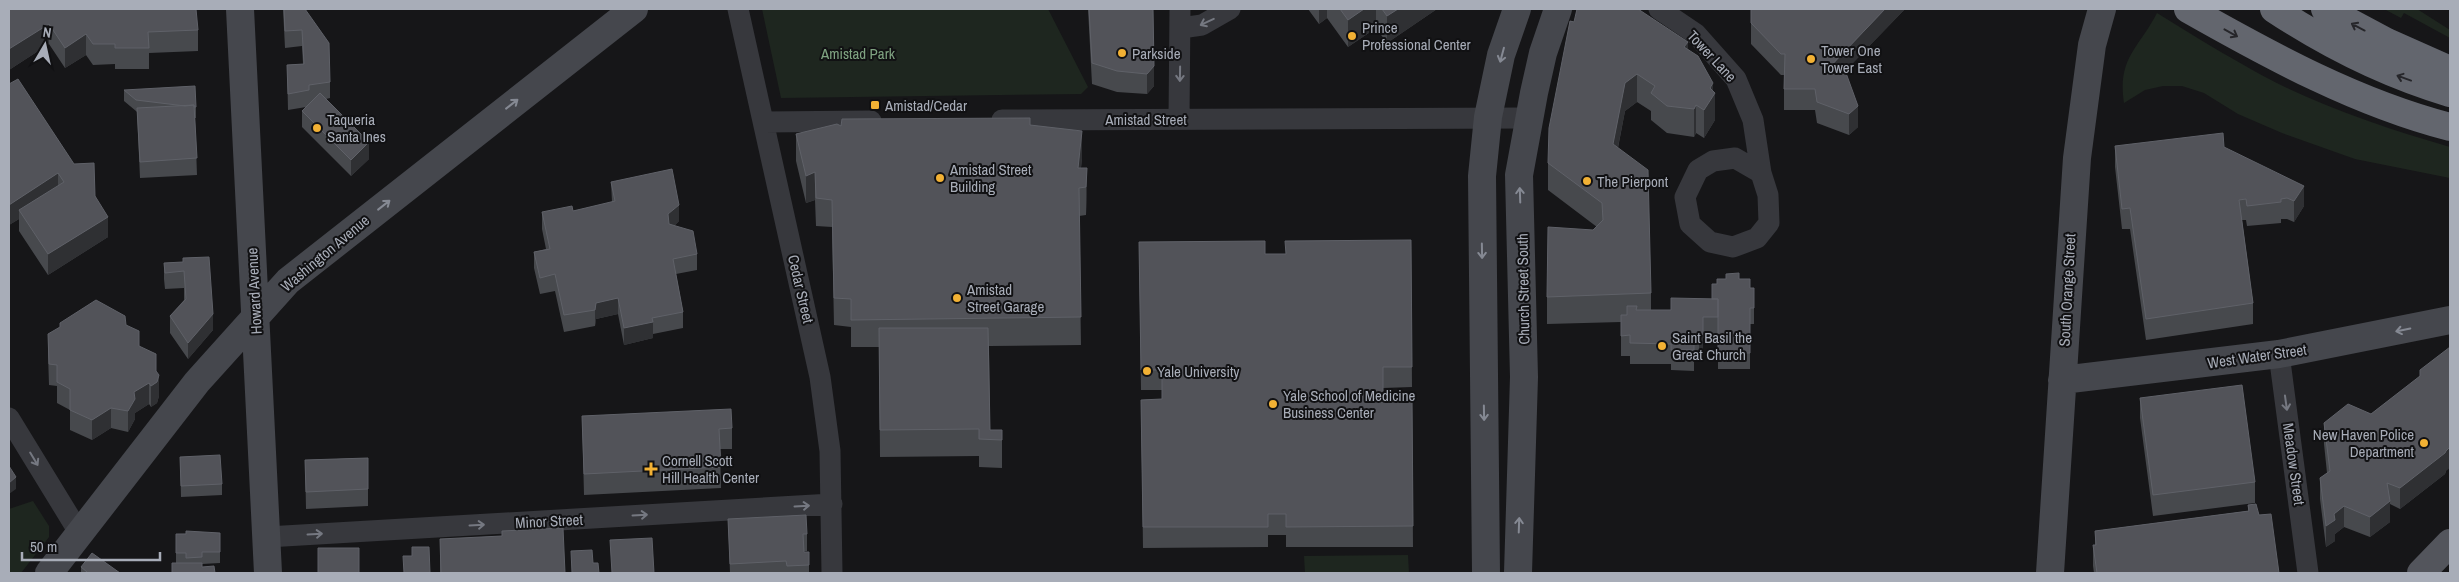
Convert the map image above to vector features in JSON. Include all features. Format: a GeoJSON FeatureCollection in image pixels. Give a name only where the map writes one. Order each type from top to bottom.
{"type":"FeatureCollection","features":[{"type":"Feature","properties":{"kind":"highway"},"geometry":{"type":"LineString","coordinates":[[2188,9],[2253,45],[2326,81],[2412,116],[2450,127]]}},
{"type":"Feature","properties":{"kind":"highway"},"geometry":{"type":"LineString","coordinates":[[2274,9],[2320,39],[2386,71],[2450,93]]}},
{"type":"Feature","properties":{"kind":"highway"},"geometry":{"type":"LineString","coordinates":[[2325,9],[2387,42],[2450,70]]}},
{"type":"Feature","properties":{"kind":"main road","name":"Washington Avenue"},"geometry":{"type":"LineString","coordinates":[[49,573],[197,382],[288,281],[634,9]]}},
{"type":"Feature","properties":{"kind":"main road"},"geometry":{"type":"LineString","coordinates":[[1486,573],[1482,176],[1488,117],[1501,55],[1517,9]]}},
{"type":"Feature","properties":{"kind":"main road","name":"Church Street South"},"geometry":{"type":"LineString","coordinates":[[1518,573],[1524,377],[1519,175],[1528,118],[1543,54],[1558,9]]}},
{"type":"Feature","properties":{"kind":"main road","name":"South Orange Street"},"geometry":{"type":"LineString","coordinates":[[2050,573],[2077,158],[2092,45],[2102,9]]}},
{"type":"Feature","properties":{"kind":"main road","name":"Howard Avenue"},"geometry":{"type":"LineString","coordinates":[[242,10],[268,573]]}},
{"type":"Feature","properties":{"kind":"main road"},"geometry":{"type":"LineString","coordinates":[[1482,221],[1494,222],[1502,226],[1512,239],[1522,261]]}},
{"type":"Feature","properties":{"kind":"main road","name":"West Water Street"},"geometry":{"type":"LineString","coordinates":[[2062,380],[2279,354],[2450,320]]}},
{"type":"Feature","properties":{"kind":"main road"},"geometry":{"type":"LineString","coordinates":[[2421,573],[2450,543]]}},
{"type":"Feature","properties":{"kind":"street","name":"Cedar Street"},"geometry":{"type":"LineString","coordinates":[[738,9],[820,377],[830,451],[832,573]]}},
{"type":"Feature","properties":{"kind":"street"},"geometry":{"type":"LineString","coordinates":[[1179,119],[1181,19],[1202,25],[1230,9]]}},
{"type":"Feature","properties":{"kind":"street","name":"Tower Lane"},"geometry":{"type":"LineString","coordinates":[[1659,9],[1696,34],[1736,79],[1753,120],[1762,173],[1768,195],[1769,222],[1757,238],[1733,247],[1710,242],[1690,224],[1685,197],[1698,170],[1713,161],[1735,158],[1762,173]]}},
{"type":"Feature","properties":{"kind":"street","name":"Amistad Street"},"geometry":{"type":"LineString","coordinates":[[978,120],[1528,118]]}},
{"type":"Feature","properties":{"kind":"street"},"geometry":{"type":"LineString","coordinates":[[764,122],[890,120]]}},
{"type":"Feature","properties":{"kind":"street","name":"Meadow Street"},"geometry":{"type":"LineString","coordinates":[[2279,354],[2308,573]]}},
{"type":"Feature","properties":{"kind":"street"},"geometry":{"type":"LineString","coordinates":[[9,418],[80,534]]}},
{"type":"Feature","properties":{"kind":"street","name":"Minor Street"},"geometry":{"type":"LineString","coordinates":[[267,537],[832,504]]}},
{"type":"Feature","properties":{"kind":"green space","name":"Amistad Park"},"geometry":{"type":"Polygon","coordinates":[[[762,9],[1048,9],[1088,87],[1081,94],[781,98],[762,9]]]}},
{"type":"Feature","properties":{"kind":"green space"},"geometry":{"type":"Polygon","coordinates":[[[2384,9],[2417,9],[2450,30],[2450,38],[2404,13],[2401,18],[2384,9]]]}},
{"type":"Feature","properties":{"kind":"green space"},"geometry":{"type":"Polygon","coordinates":[[[2157,13],[2266,78],[2292,90],[2370,122],[2450,147],[2450,178],[2355,159],[2282,133],[2238,114],[2204,93],[2182,86],[2163,86],[2145,90],[2124,103],[2124,75],[2127,64],[2131,54],[2157,13]]]}},
{"type":"Feature","properties":{"kind":"green space"},"geometry":{"type":"Polygon","coordinates":[[[33,501],[49,526],[49,537],[21,573],[9,573],[9,509],[33,501]]]}},
{"type":"Feature","properties":{"kind":"green space"},"geometry":{"type":"Polygon","coordinates":[[[1408,555],[1409,573],[1305,573],[1304,556],[1408,555]]]}},
{"type":"Feature","properties":{"kind":"building"},"geometry":{"type":"Polygon","coordinates":[[[9,9],[196,9],[198,30],[148,32],[149,48],[115,48],[115,44],[93,44],[86,34],[65,48],[49,24],[9,49],[9,9]]]}},
{"type":"Feature","properties":{"kind":"building"},"geometry":{"type":"Polygon","coordinates":[[[284,9],[305,9],[329,43],[330,82],[309,85],[309,90],[288,94],[287,65],[304,64],[302,30],[285,31],[284,9]]]}},
{"type":"Feature","properties":{"kind":"building","name":"Parkside"},"geometry":{"type":"Polygon","coordinates":[[[1089,9],[1153,9],[1154,66],[1147,74],[1117,71],[1092,63],[1089,9]]]}},
{"type":"Feature","properties":{"kind":"building"},"geometry":{"type":"Polygon","coordinates":[[[1340,9],[1364,9],[1348,20],[1340,9]]]}},
{"type":"Feature","properties":{"kind":"building"},"geometry":{"type":"Polygon","coordinates":[[[1382,9],[1398,9],[1387,16],[1382,9]]]}},
{"type":"Feature","properties":{"kind":"building","name":"The Pierpont"},"geometry":{"type":"Polygon","coordinates":[[[1577,9],[1638,9],[1688,42],[1684,47],[1698,56],[1713,83],[1710,88],[1715,93],[1704,110],[1696,105],[1694,109],[1667,106],[1651,93],[1655,86],[1637,74],[1625,83],[1613,144],[1648,170],[1651,293],[1547,297],[1548,227],[1593,230],[1603,220],[1602,203],[1548,163],[1549,128],[1570,21],[1574,22],[1577,9]]]}},
{"type":"Feature","properties":{"kind":"building","name":"Tower One Tower East"},"geometry":{"type":"Polygon","coordinates":[[[1751,9],[1885,9],[1826,71],[1846,73],[1858,106],[1849,114],[1817,102],[1815,89],[1784,89],[1785,54],[1781,54],[1751,23],[1751,9]]]}},
{"type":"Feature","properties":{"kind":"building"},"geometry":{"type":"Polygon","coordinates":[[[18,79],[74,164],[94,163],[95,196],[108,217],[48,254],[19,210],[64,182],[58,173],[9,205],[9,84],[18,79]]]}},
{"type":"Feature","properties":{"kind":"building"},"geometry":{"type":"Polygon","coordinates":[[[195,86],[196,107],[194,105],[185,106],[136,100],[124,90],[195,86]]]}},
{"type":"Feature","properties":{"kind":"building"},"geometry":{"type":"Polygon","coordinates":[[[320,93],[369,142],[351,160],[302,111],[320,93]]]}},
{"type":"Feature","properties":{"kind":"building"},"geometry":{"type":"Polygon","coordinates":[[[194,105],[197,158],[140,162],[137,108],[194,105]]]}},
{"type":"Feature","properties":{"kind":"building"},"geometry":{"type":"Polygon","coordinates":[[[1030,118],[1030,125],[1082,131],[1078,168],[1087,168],[1086,187],[1079,188],[1081,317],[851,320],[851,299],[834,298],[832,200],[816,198],[815,172],[806,176],[796,134],[837,124],[841,126],[842,119],[1030,118]]]}},
{"type":"Feature","properties":{"kind":"building"},"geometry":{"type":"Polygon","coordinates":[[[2223,133],[2224,147],[2304,186],[2294,201],[2287,198],[2281,199],[2281,202],[2247,206],[2246,199],[2239,200],[2253,303],[2146,319],[2130,208],[2122,209],[2115,146],[2223,133]]]}},
{"type":"Feature","properties":{"kind":"building"},"geometry":{"type":"Polygon","coordinates":[[[672,169],[679,205],[668,214],[669,224],[693,231],[697,254],[673,259],[683,312],[652,318],[653,322],[624,328],[618,298],[596,303],[595,310],[564,315],[555,274],[540,278],[534,252],[550,249],[542,212],[572,206],[573,211],[615,201],[611,182],[672,169]]]}},
{"type":"Feature","properties":{"kind":"building","name":"Yale School of Medicine Business Center"},"geometry":{"type":"Polygon","coordinates":[[[1411,240],[1412,367],[1383,367],[1383,398],[1412,398],[1413,526],[1286,527],[1286,514],[1268,514],[1268,527],[1143,527],[1141,400],[1162,399],[1162,370],[1141,370],[1139,242],[1265,241],[1265,254],[1286,254],[1285,241],[1411,240]]]}},
{"type":"Feature","properties":{"kind":"building"},"geometry":{"type":"Polygon","coordinates":[[[209,257],[213,314],[188,343],[170,316],[186,299],[184,271],[165,273],[164,263],[183,262],[183,258],[209,257]]]}},
{"type":"Feature","properties":{"kind":"building"},"geometry":{"type":"Polygon","coordinates":[[[1739,273],[1739,279],[1750,279],[1750,288],[1754,288],[1754,308],[1750,308],[1750,353],[1718,353],[1718,299],[1712,299],[1712,284],[1717,284],[1717,279],[1726,279],[1726,274],[1739,273]]]}},
{"type":"Feature","properties":{"kind":"building"},"geometry":{"type":"Polygon","coordinates":[[[1671,298],[1718,299],[1718,317],[1703,317],[1703,334],[1699,338],[1694,338],[1694,350],[1671,350],[1671,344],[1630,343],[1630,335],[1621,336],[1621,315],[1627,315],[1627,306],[1637,306],[1636,310],[1671,310],[1671,298]]]}},
{"type":"Feature","properties":{"kind":"building"},"geometry":{"type":"Polygon","coordinates":[[[96,300],[125,316],[126,325],[139,331],[139,346],[156,354],[156,371],[159,375],[157,382],[151,386],[149,383],[134,392],[135,399],[128,411],[111,408],[92,420],[70,410],[70,389],[57,382],[57,365],[49,364],[48,334],[60,327],[60,323],[96,300]]]}},
{"type":"Feature","properties":{"kind":"building"},"geometry":{"type":"Polygon","coordinates":[[[879,328],[988,328],[990,430],[1002,430],[1002,440],[979,439],[979,429],[880,430],[879,328]]]}},
{"type":"Feature","properties":{"kind":"building"},"geometry":{"type":"Polygon","coordinates":[[[2450,347],[2450,447],[2400,488],[2387,483],[2390,501],[2370,517],[2344,506],[2334,514],[2335,520],[2326,526],[2320,478],[2330,471],[2324,423],[2348,404],[2371,414],[2420,376],[2420,370],[2450,347]]]}},
{"type":"Feature","properties":{"kind":"building"},"geometry":{"type":"Polygon","coordinates":[[[2242,385],[2255,482],[2153,495],[2140,398],[2242,385]]]}},
{"type":"Feature","properties":{"kind":"building","name":"Cornell Scott Hill Health Center"},"geometry":{"type":"Polygon","coordinates":[[[731,409],[732,428],[719,429],[721,467],[584,474],[582,416],[731,409]]]}},
{"type":"Feature","properties":{"kind":"building"},"geometry":{"type":"Polygon","coordinates":[[[220,455],[222,484],[181,486],[180,457],[220,455]]]}},
{"type":"Feature","properties":{"kind":"building"},"geometry":{"type":"Polygon","coordinates":[[[368,458],[368,489],[306,492],[305,460],[368,458]]]}},
{"type":"Feature","properties":{"kind":"building"},"geometry":{"type":"Polygon","coordinates":[[[9,466],[16,477],[9,483],[9,466]]]}},
{"type":"Feature","properties":{"kind":"building"},"geometry":{"type":"Polygon","coordinates":[[[2256,504],[2259,515],[2271,514],[2279,573],[2097,573],[2093,545],[2096,545],[2095,531],[2249,511],[2248,505],[2256,504]]]}},
{"type":"Feature","properties":{"kind":"building"},"geometry":{"type":"Polygon","coordinates":[[[806,515],[807,534],[803,534],[804,552],[809,552],[809,565],[787,566],[786,561],[730,564],[728,519],[806,515]]]}},
{"type":"Feature","properties":{"kind":"building"},"geometry":{"type":"Polygon","coordinates":[[[563,528],[565,573],[441,573],[440,539],[502,536],[502,531],[563,528]]]}},
{"type":"Feature","properties":{"kind":"building"},"geometry":{"type":"Polygon","coordinates":[[[186,531],[220,533],[220,552],[202,552],[202,557],[186,558],[186,553],[176,553],[176,534],[186,534],[186,531]]]}},
{"type":"Feature","properties":{"kind":"building"},"geometry":{"type":"Polygon","coordinates":[[[652,538],[654,573],[612,573],[610,540],[652,538]]]}},
{"type":"Feature","properties":{"kind":"building"},"geometry":{"type":"Polygon","coordinates":[[[412,547],[429,547],[430,573],[404,573],[403,556],[412,556],[412,547]]]}},
{"type":"Feature","properties":{"kind":"building"},"geometry":{"type":"Polygon","coordinates":[[[318,548],[359,548],[359,573],[318,573],[318,548]]]}},
{"type":"Feature","properties":{"kind":"building"},"geometry":{"type":"Polygon","coordinates":[[[592,550],[593,563],[598,563],[599,573],[572,573],[571,551],[592,550]]]}},
{"type":"Feature","properties":{"kind":"building"},"geometry":{"type":"Polygon","coordinates":[[[92,553],[120,573],[88,573],[81,567],[92,553]]]}},
{"type":"Feature","properties":{"kind":"building"},"geometry":{"type":"Polygon","coordinates":[[[172,563],[202,563],[202,567],[214,566],[215,573],[172,573],[172,563]]]}},
{"type":"Feature","properties":{"kind":"place","name":"Prince Professional Center"},"geometry":{"type":"Point","coordinates":[1352,36]}},
{"type":"Feature","properties":{"kind":"place","name":"Parkside"},"geometry":{"type":"Point","coordinates":[1122,53]}},
{"type":"Feature","properties":{"kind":"place","name":"Tower One Tower East"},"geometry":{"type":"Point","coordinates":[1811,59]}},
{"type":"Feature","properties":{"kind":"place","name":"Amistad/Cedar"},"geometry":{"type":"Point","coordinates":[875,105]}},
{"type":"Feature","properties":{"kind":"place","name":"Taqueria Santa Ines"},"geometry":{"type":"Point","coordinates":[317,128]}},
{"type":"Feature","properties":{"kind":"place","name":"Amistad Street Building"},"geometry":{"type":"Point","coordinates":[940,178]}},
{"type":"Feature","properties":{"kind":"place","name":"The Pierpont"},"geometry":{"type":"Point","coordinates":[1587,181]}},
{"type":"Feature","properties":{"kind":"place","name":"Amistad Street Garage"},"geometry":{"type":"Point","coordinates":[957,298]}},
{"type":"Feature","properties":{"kind":"place","name":"Saint Basil the Great Church"},"geometry":{"type":"Point","coordinates":[1662,346]}},
{"type":"Feature","properties":{"kind":"place","name":"Yale University"},"geometry":{"type":"Point","coordinates":[1147,371]}},
{"type":"Feature","properties":{"kind":"place","name":"Yale School of Medicine Business Center"},"geometry":{"type":"Point","coordinates":[1273,404]}},
{"type":"Feature","properties":{"kind":"place","name":"New Haven Police Department"},"geometry":{"type":"Point","coordinates":[2424,443]}},
{"type":"Feature","properties":{"kind":"place","name":"Cornell Scott Hill Health Center"},"geometry":{"type":"Point","coordinates":[651,469]}}]}
